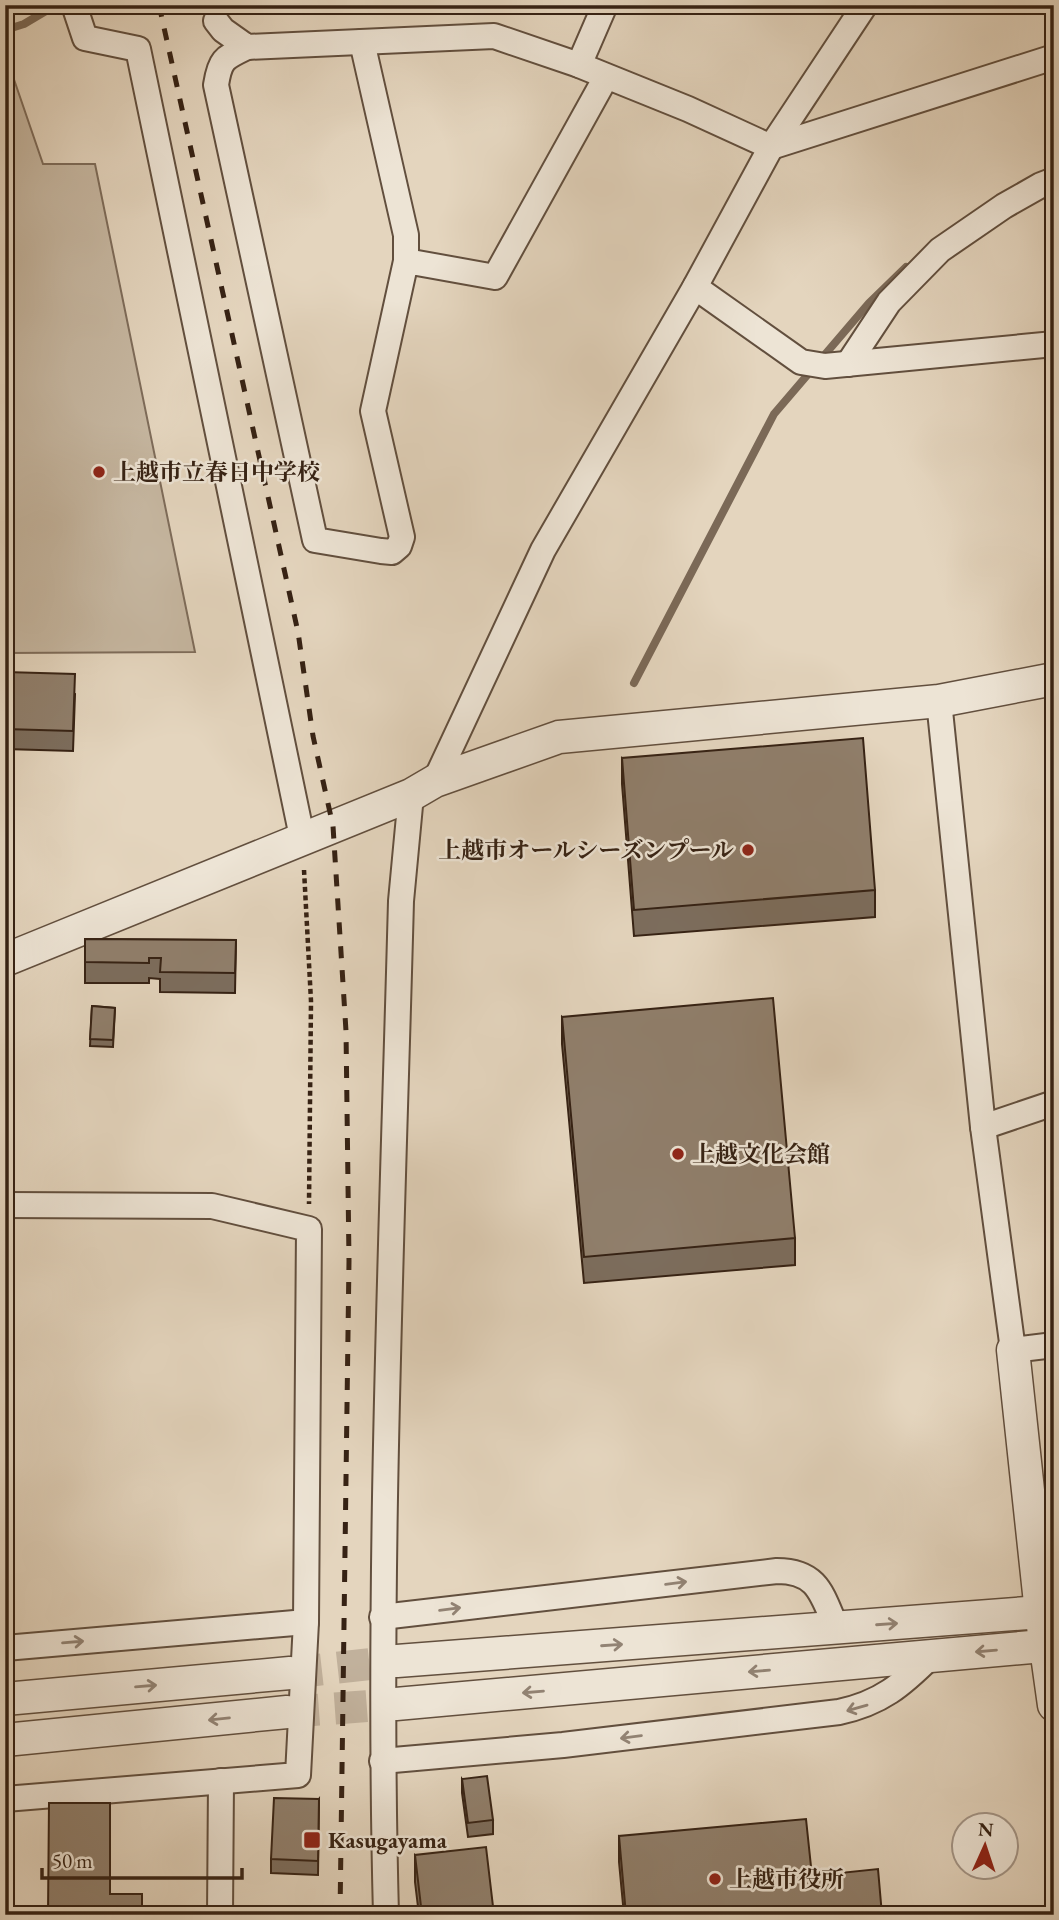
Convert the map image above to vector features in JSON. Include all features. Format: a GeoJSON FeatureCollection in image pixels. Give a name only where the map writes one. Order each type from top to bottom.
{"type":"FeatureCollection","features":[{"type":"Feature","properties":{"kind":"street"},"geometry":{"type":"LineString","coordinates":[[74,5],[85,38],[138,49],[302,838]]}},
{"type":"Feature","properties":{"kind":"street"},"geometry":{"type":"LineString","coordinates":[[579,65],[605,5]]}},
{"type":"Feature","properties":{"kind":"street"},"geometry":{"type":"LineString","coordinates":[[386,1915],[382,1617],[401,901],[423,788],[543,550],[695,287],[771,147],[865,5]]}},
{"type":"Feature","properties":{"kind":"street"},"geometry":{"type":"LineString","coordinates":[[216,21],[223,30],[247,47]]}},
{"type":"Feature","properties":{"kind":"street"},"geometry":{"type":"LineString","coordinates":[[362,42],[406,235],[406,261],[373,411],[402,537],[399,545],[391,552],[315,540],[216,85],[219,66],[226,57],[247,47],[494,36],[579,65],[688,109],[771,147],[1054,57]]}},
{"type":"Feature","properties":{"kind":"street"},"geometry":{"type":"LineString","coordinates":[[406,261],[495,276],[606,77]]}},
{"type":"Feature","properties":{"kind":"street"},"geometry":{"type":"LineString","coordinates":[[848,364],[889,302],[940,250],[1004,206],[1041,184],[1054,180]]}},
{"type":"Feature","properties":{"kind":"street"},"geometry":{"type":"LineString","coordinates":[[695,287],[801,362],[825,366],[1054,344]]}},
{"type":"Feature","properties":{"kind":"street"},"geometry":{"type":"LineString","coordinates":[[5,960],[423,788],[559,737],[939,701],[1054,679]]}},
{"type":"Feature","properties":{"kind":"street"},"geometry":{"type":"LineString","coordinates":[[939,701],[983,1127],[1048,1611],[1054,1705]]}},
{"type":"Feature","properties":{"kind":"street"},"geometry":{"type":"LineString","coordinates":[[983,1127],[1054,1103]]}},
{"type":"Feature","properties":{"kind":"street"},"geometry":{"type":"LineString","coordinates":[[5,1205],[212,1206],[309,1229],[306,1622],[298,1775],[5,1799]]}},
{"type":"Feature","properties":{"kind":"street"},"geometry":{"type":"LineString","coordinates":[[1013,1350],[1054,1345]]}},
{"type":"Feature","properties":{"kind":"street"},"geometry":{"type":"LineString","coordinates":[[382,1617],[795,1571],[809,1578],[820,1591],[836,1628]]}},
{"type":"Feature","properties":{"kind":"street"},"geometry":{"type":"LineString","coordinates":[[397,1661],[1048,1611]]}},
{"type":"Feature","properties":{"kind":"street"},"geometry":{"type":"LineString","coordinates":[[5,1648],[306,1622]]}},
{"type":"Feature","properties":{"kind":"street"},"geometry":{"type":"LineString","coordinates":[[396,1704],[1050,1646]]}},
{"type":"Feature","properties":{"kind":"street"},"geometry":{"type":"LineString","coordinates":[[382,1761],[562,1745],[839,1712],[864,1707],[906,1681],[932,1655]]}},
{"type":"Feature","properties":{"kind":"street"},"geometry":{"type":"LineString","coordinates":[[5,1699],[290,1673]]}},
{"type":"Feature","properties":{"kind":"street"},"geometry":{"type":"LineString","coordinates":[[5,1740],[287,1712]]}},
{"type":"Feature","properties":{"kind":"street"},"geometry":{"type":"LineString","coordinates":[[220,1915],[221,1781]]}},
{"type":"Feature","properties":{"kind":"path"},"geometry":{"type":"LineString","coordinates":[[302,838],[311,1002],[309,1229]]}},
{"type":"Feature","properties":{"kind":"shaded area"},"geometry":{"type":"Polygon","coordinates":[[[8,62],[43,164],[95,164],[195,652],[5,653],[5,63],[8,62]]]}},
{"type":"Feature","properties":{"kind":"building"},"geometry":{"type":"Polygon","coordinates":[[[5,672],[75,674],[73,731],[5,729],[5,672]]]}},
{"type":"Feature","properties":{"kind":"building","name":"上越市オールシーズンプール"},"geometry":{"type":"Polygon","coordinates":[[[863,738],[875,890],[634,910],[622,758],[863,738]]]}},
{"type":"Feature","properties":{"kind":"building"},"geometry":{"type":"Polygon","coordinates":[[[85,939],[236,940],[235,973],[160,972],[161,958],[149,958],[149,963],[85,962],[85,939]]]}},
{"type":"Feature","properties":{"kind":"building","name":"上越文化会館"},"geometry":{"type":"Polygon","coordinates":[[[773,998],[795,1238],[584,1257],[562,1017],[773,998]]]}},
{"type":"Feature","properties":{"kind":"building"},"geometry":{"type":"Polygon","coordinates":[[[92,1006],[115,1008],[113,1040],[90,1039],[92,1006]]]}},
{"type":"Feature","properties":{"kind":"building"},"geometry":{"type":"Polygon","coordinates":[[[487,1776],[493,1820],[468,1823],[462,1779],[487,1776]]]}},
{"type":"Feature","properties":{"kind":"building"},"geometry":{"type":"Polygon","coordinates":[[[274,1798],[319,1799],[318,1861],[271,1859],[274,1798]]]}},
{"type":"Feature","properties":{"kind":"building"},"geometry":{"type":"Polygon","coordinates":[[[49,1803],[110,1803],[110,1894],[142,1894],[142,1914],[179,1915],[48,1915],[49,1803]]]}},
{"type":"Feature","properties":{"kind":"building","name":"上越市役所"},"geometry":{"type":"Polygon","coordinates":[[[806,1819],[812,1876],[878,1869],[882,1915],[626,1915],[619,1836],[806,1819]]]}},
{"type":"Feature","properties":{"kind":"building"},"geometry":{"type":"Polygon","coordinates":[[[486,1847],[494,1915],[422,1915],[415,1855],[486,1847]]]}},
{"type":"Feature","properties":{"kind":"waterway"},"geometry":{"type":"LineString","coordinates":[[5,30],[24,24],[56,5]]}},
{"type":"Feature","properties":{"kind":"waterway"},"geometry":{"type":"LineString","coordinates":[[634,683],[774,414],[869,303],[906,267]]}},
{"type":"Feature","properties":{"kind":"tunnel"},"geometry":{"type":"LineString","coordinates":[[290,1673],[397,1661]]}},
{"type":"Feature","properties":{"kind":"tunnel"},"geometry":{"type":"LineString","coordinates":[[287,1712],[396,1704]]}},
{"type":"Feature","properties":{"kind":"railway"},"geometry":{"type":"LineString","coordinates":[[159,5],[298,632],[313,736],[333,826],[346,1031],[349,1261],[340,1915]]}},
{"type":"Feature","properties":{"kind":"place","name":"上越市立春日中学校"},"geometry":{"type":"Point","coordinates":[99,472]}},
{"type":"Feature","properties":{"kind":"place","name":"上越市オールシーズンプール"},"geometry":{"type":"Point","coordinates":[748,850]}},
{"type":"Feature","properties":{"kind":"place","name":"上越文化会館"},"geometry":{"type":"Point","coordinates":[678,1154]}},
{"type":"Feature","properties":{"kind":"place","name":"Kasugayama"},"geometry":{"type":"Point","coordinates":[312,1840]}},
{"type":"Feature","properties":{"kind":"place","name":"上越市役所"},"geometry":{"type":"Point","coordinates":[715,1879]}}]}
